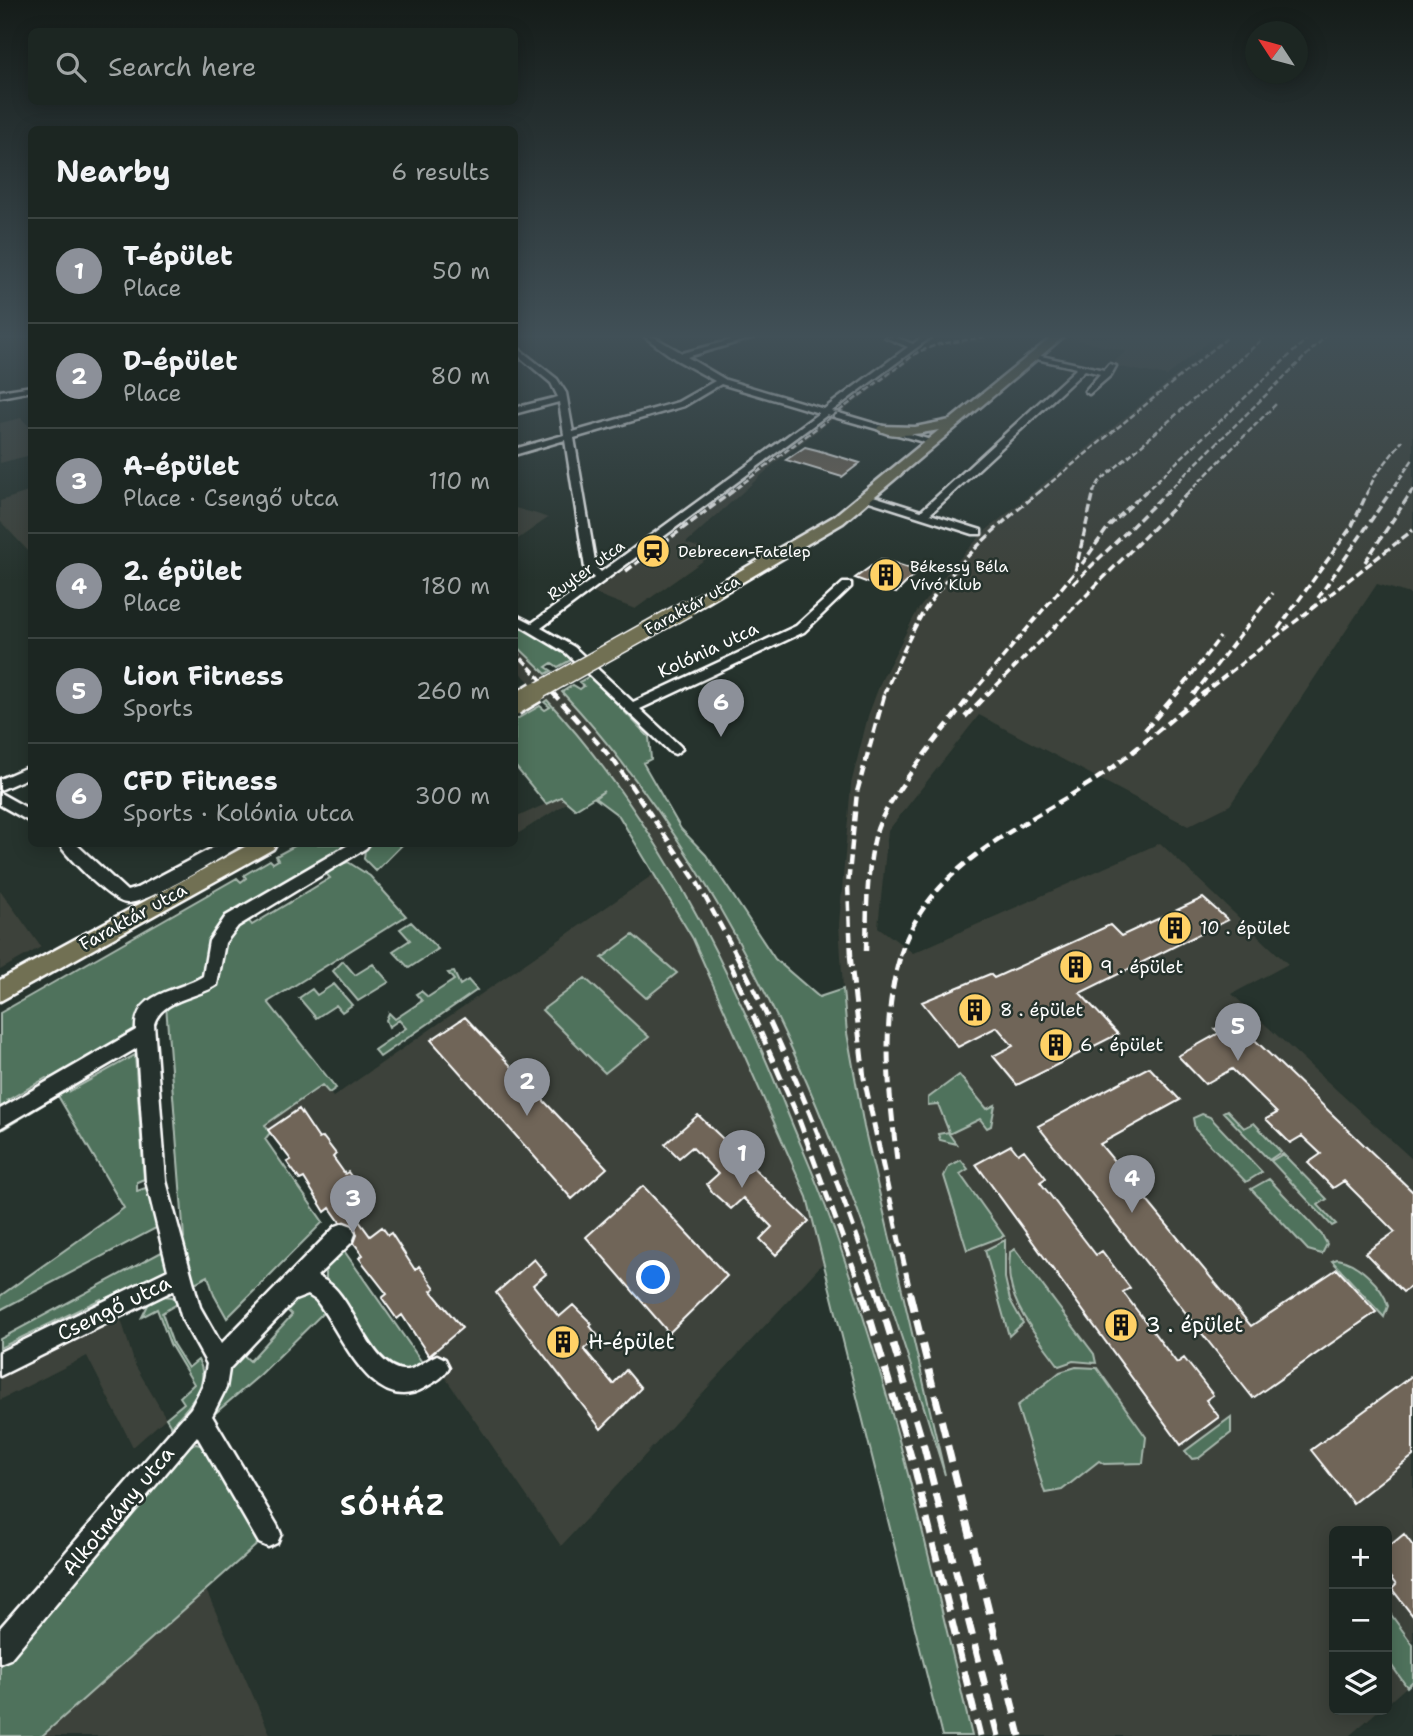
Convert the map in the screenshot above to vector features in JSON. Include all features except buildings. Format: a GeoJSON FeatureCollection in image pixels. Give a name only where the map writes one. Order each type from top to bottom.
{"type":"FeatureCollection","features":[{"type":"Feature","properties":{"kind":"main road","name":"Faraktár utca"},"geometry":{"type":"LineString","coordinates":[[518,703],[775,559],[862,502],[961,418]]}},
{"type":"Feature","properties":{"kind":"main road"},"geometry":{"type":"LineString","coordinates":[[883,429],[915,431],[956,422]]}},
{"type":"Feature","properties":{"kind":"main road"},"geometry":{"type":"LineString","coordinates":[[883,429],[905,443],[908,463]]}},
{"type":"Feature","properties":{"kind":"main road","name":"Faraktár utca"},"geometry":{"type":"LineString","coordinates":[[0,991],[261,847]]}},
{"type":"Feature","properties":{"kind":"street"},"geometry":{"type":"LineString","coordinates":[[568,418],[591,566],[601,579]]}},
{"type":"Feature","properties":{"kind":"street"},"geometry":{"type":"LineString","coordinates":[[518,451],[633,418]]}},
{"type":"Feature","properties":{"kind":"street","name":"Ruyter utca"},"geometry":{"type":"LineString","coordinates":[[533,628],[819,418]]}},
{"type":"Feature","properties":{"kind":"street"},"geometry":{"type":"LineString","coordinates":[[855,418],[931,443]]}},
{"type":"Feature","properties":{"kind":"street"},"geometry":{"type":"LineString","coordinates":[[923,514],[1027,418]]}},
{"type":"Feature","properties":{"kind":"street"},"geometry":{"type":"LineString","coordinates":[[862,502],[923,514],[976,532]]}},
{"type":"Feature","properties":{"kind":"street","name":"Kolónia utca"},"geometry":{"type":"LineString","coordinates":[[630,708],[800,629],[847,585]]}},
{"type":"Feature","properties":{"kind":"street"},"geometry":{"type":"LineString","coordinates":[[518,619],[570,650],[675,750]]}},
{"type":"Feature","properties":{"kind":"street"},"geometry":{"type":"LineString","coordinates":[[0,785],[28,772]]}},
{"type":"Feature","properties":{"kind":"street"},"geometry":{"type":"LineString","coordinates":[[0,798],[28,816]]}},
{"type":"Feature","properties":{"kind":"street","name":"Faraktár utca"},"geometry":{"type":"LineString","coordinates":[[70,847],[119,895],[127,897],[142,893],[226,847]]}},
{"type":"Feature","properties":{"kind":"street"},"geometry":{"type":"LineString","coordinates":[[179,1276],[178,1258],[156,1181],[146,1020],[153,1007],[211,980],[217,942],[232,921],[356,847]]}},
{"type":"Feature","properties":{"kind":"street"},"geometry":{"type":"LineString","coordinates":[[0,1119],[146,1034]]}},
{"type":"Feature","properties":{"kind":"street"},"geometry":{"type":"LineString","coordinates":[[219,1363],[344,1234]]}},
{"type":"Feature","properties":{"kind":"street","name":"Csengő utca"},"geometry":{"type":"LineString","coordinates":[[0,1364],[179,1276],[194,1320],[219,1363]]}},
{"type":"Feature","properties":{"kind":"street"},"geometry":{"type":"LineString","coordinates":[[288,1291],[309,1284],[320,1289],[370,1364],[384,1376],[400,1382],[409,1381],[419,1379],[437,1367]]}},
{"type":"Feature","properties":{"kind":"street","name":"Alkotmány utca"},"geometry":{"type":"LineString","coordinates":[[0,1649],[199,1416],[214,1388],[219,1363]]}},
{"type":"Feature","properties":{"kind":"street"},"geometry":{"type":"LineString","coordinates":[[199,1416],[268,1534]]}},
{"type":"Feature","properties":{"kind":"shaded area"},"geometry":{"type":"Polygon","coordinates":[[[21,418],[28,425],[28,456],[0,463],[0,423],[21,418]]]}},
{"type":"Feature","properties":{"kind":"shaded area"},"geometry":{"type":"Polygon","coordinates":[[[827,418],[834,418],[775,463],[686,543],[714,553],[635,609],[593,593],[827,418]]]}},
{"type":"Feature","properties":{"kind":"shaded area"},"geometry":{"type":"Polygon","coordinates":[[[1124,418],[1413,418],[1413,595],[1377,584],[1230,805],[1188,826],[979,715],[888,831],[878,927],[913,953],[1160,843],[1288,964],[1232,994],[1413,1160],[1413,1681],[1392,1700],[1392,1526],[1329,1526],[1329,1715],[1373,1715],[1349,1736],[942,1736],[823,1263],[561,1546],[403,1316],[397,1319],[382,1298],[387,1293],[359,1258],[363,1255],[330,1208],[325,1212],[304,1178],[300,1180],[287,1162],[291,1159],[265,1125],[323,1085],[333,1097],[654,874],[670,868],[601,764],[518,669],[518,647],[581,712],[649,798],[706,855],[775,959],[819,997],[843,989],[839,924],[851,784],[868,716],[881,681],[917,611],[984,532],[1124,418]]]}},
{"type":"Feature","properties":{"kind":"shaded area"},"geometry":{"type":"Polygon","coordinates":[[[28,492],[28,551],[0,521],[0,501],[28,492]]]}},
{"type":"Feature","properties":{"kind":"shaded area"},"geometry":{"type":"Polygon","coordinates":[[[518,509],[548,518],[518,539],[518,509]]]}},
{"type":"Feature","properties":{"kind":"shaded area"},"geometry":{"type":"Polygon","coordinates":[[[561,797],[567,803],[519,833],[518,817],[561,797]]]}},
{"type":"Feature","properties":{"kind":"shaded area"},"geometry":{"type":"Polygon","coordinates":[[[0,890],[41,947],[0,970],[0,890]]]}},
{"type":"Feature","properties":{"kind":"shaded area"},"geometry":{"type":"Polygon","coordinates":[[[114,1316],[122,1322],[135,1365],[166,1418],[133,1447],[87,1356],[0,1400],[0,1370],[114,1316]]]}},
{"type":"Feature","properties":{"kind":"shaded area"},"geometry":{"type":"Polygon","coordinates":[[[206,1590],[271,1736],[42,1736],[206,1590]]]}},
{"type":"Feature","properties":{"kind":"green space"},"geometry":{"type":"Polygon","coordinates":[[[518,624],[573,659],[558,667],[552,663],[546,667],[552,671],[546,674],[518,647],[518,624]]]}},
{"type":"Feature","properties":{"kind":"green space"},"geometry":{"type":"Polygon","coordinates":[[[590,676],[649,737],[651,759],[643,763],[681,829],[706,855],[775,959],[819,997],[843,989],[847,1033],[864,1127],[945,1475],[878,1266],[797,1060],[749,961],[695,866],[633,776],[562,692],[573,685],[580,689],[584,686],[579,682],[590,676]]]}},
{"type":"Feature","properties":{"kind":"green space"},"geometry":{"type":"Polygon","coordinates":[[[547,700],[585,744],[653,839],[710,940],[760,1046],[825,1205],[869,1335],[923,1535],[972,1736],[942,1736],[807,1197],[693,939],[619,816],[595,798],[604,791],[575,809],[561,797],[546,804],[518,770],[518,718],[540,706],[545,710],[550,707],[544,702],[547,700]]]}},
{"type":"Feature","properties":{"kind":"green space"},"geometry":{"type":"Polygon","coordinates":[[[292,847],[348,847],[237,912],[207,977],[165,994],[138,1031],[59,1081],[46,1078],[8,1100],[19,1104],[0,1115],[0,1013],[237,878],[241,882],[246,878],[244,875],[270,860],[273,863],[278,860],[276,856],[292,847]]]}},
{"type":"Feature","properties":{"kind":"green space"},"geometry":{"type":"Polygon","coordinates":[[[400,847],[376,871],[364,859],[365,849],[400,847]]]}},
{"type":"Feature","properties":{"kind":"green space"},"geometry":{"type":"Polygon","coordinates":[[[348,862],[370,876],[406,916],[268,1002],[336,1088],[329,1093],[322,1085],[265,1125],[270,1133],[265,1139],[323,1222],[227,1318],[214,1295],[208,1276],[193,1284],[180,1240],[184,1238],[166,1005],[200,993],[216,983],[220,976],[219,949],[244,915],[252,925],[330,878],[323,870],[348,862]]]}},
{"type":"Feature","properties":{"kind":"green space"},"geometry":{"type":"Polygon","coordinates":[[[411,922],[438,949],[409,968],[393,951],[410,940],[400,929],[411,922]]]}},
{"type":"Feature","properties":{"kind":"green space"},"geometry":{"type":"Polygon","coordinates":[[[633,935],[677,973],[646,998],[602,958],[633,935]]]}},
{"type":"Feature","properties":{"kind":"green space"},"geometry":{"type":"Polygon","coordinates":[[[343,961],[355,975],[373,964],[389,982],[358,1001],[333,971],[343,961]]]}},
{"type":"Feature","properties":{"kind":"green space"},"geometry":{"type":"Polygon","coordinates":[[[454,972],[460,985],[468,980],[477,990],[380,1057],[374,1050],[406,1028],[399,1020],[389,1027],[386,1020],[389,1013],[395,1019],[422,1001],[416,994],[421,991],[428,997],[454,980],[448,973],[454,972]]]}},
{"type":"Feature","properties":{"kind":"green space"},"geometry":{"type":"Polygon","coordinates":[[[585,978],[649,1037],[605,1073],[542,1010],[585,978]]]}},
{"type":"Feature","properties":{"kind":"green space"},"geometry":{"type":"Polygon","coordinates":[[[334,984],[352,1005],[342,1012],[336,1005],[316,1018],[299,998],[312,989],[317,995],[334,984]]]}},
{"type":"Feature","properties":{"kind":"green space"},"geometry":{"type":"Polygon","coordinates":[[[135,1055],[144,1179],[137,1182],[137,1191],[151,1186],[158,1227],[0,1310],[0,1296],[124,1208],[58,1096],[0,1131],[0,1123],[72,1081],[70,1091],[135,1055]]]}},
{"type":"Feature","properties":{"kind":"green space"},"geometry":{"type":"Polygon","coordinates":[[[959,1075],[987,1109],[995,1105],[991,1126],[987,1128],[980,1119],[949,1134],[956,1144],[940,1140],[938,1134],[949,1132],[938,1104],[928,1105],[928,1098],[959,1075]]]}},
{"type":"Feature","properties":{"kind":"green space"},"geometry":{"type":"Polygon","coordinates":[[[1227,1110],[1244,1128],[1254,1123],[1281,1152],[1269,1160],[1223,1112],[1227,1110]]]}},
{"type":"Feature","properties":{"kind":"green space"},"geometry":{"type":"Polygon","coordinates":[[[1202,1114],[1210,1117],[1262,1172],[1246,1182],[1195,1129],[1193,1118],[1202,1114]]]}},
{"type":"Feature","properties":{"kind":"green space"},"geometry":{"type":"Polygon","coordinates":[[[1283,1154],[1327,1199],[1318,1205],[1336,1224],[1332,1226],[1271,1161],[1283,1154]]]}},
{"type":"Feature","properties":{"kind":"green space"},"geometry":{"type":"Polygon","coordinates":[[[961,1160],[968,1169],[960,1174],[1004,1236],[967,1250],[944,1176],[949,1166],[961,1160]]]}},
{"type":"Feature","properties":{"kind":"green space"},"geometry":{"type":"Polygon","coordinates":[[[1269,1179],[1322,1235],[1327,1244],[1322,1254],[1308,1250],[1251,1189],[1269,1179]]]}},
{"type":"Feature","properties":{"kind":"green space"},"geometry":{"type":"Polygon","coordinates":[[[1005,1240],[1005,1278],[1010,1300],[1023,1323],[1009,1336],[985,1250],[1005,1240]]]}},
{"type":"Feature","properties":{"kind":"green space"},"geometry":{"type":"Polygon","coordinates":[[[340,1245],[426,1368],[419,1372],[385,1367],[326,1283],[326,1264],[340,1245]]]}},
{"type":"Feature","properties":{"kind":"green space"},"geometry":{"type":"Polygon","coordinates":[[[169,1248],[169,1265],[163,1274],[103,1307],[101,1299],[0,1348],[0,1339],[169,1248]]]}},
{"type":"Feature","properties":{"kind":"green space"},"geometry":{"type":"Polygon","coordinates":[[[1015,1249],[1094,1354],[1096,1363],[1073,1361],[1059,1366],[1036,1336],[1017,1304],[1009,1276],[1010,1252],[1015,1249]]]}},
{"type":"Feature","properties":{"kind":"green space"},"geometry":{"type":"Polygon","coordinates":[[[1337,1259],[1360,1269],[1381,1290],[1388,1306],[1384,1317],[1332,1261],[1337,1259]]]}},
{"type":"Feature","properties":{"kind":"green space"},"geometry":{"type":"Polygon","coordinates":[[[298,1294],[313,1295],[327,1309],[260,1375],[213,1415],[230,1366],[240,1352],[250,1361],[292,1315],[283,1306],[298,1294]]]}},
{"type":"Feature","properties":{"kind":"green space"},"geometry":{"type":"Polygon","coordinates":[[[163,1296],[173,1297],[177,1304],[162,1313],[173,1344],[188,1368],[198,1360],[202,1369],[196,1396],[171,1426],[166,1418],[184,1403],[180,1397],[194,1384],[170,1344],[157,1309],[142,1317],[149,1303],[163,1296]]]}},
{"type":"Feature","properties":{"kind":"green space"},"geometry":{"type":"Polygon","coordinates":[[[1076,1367],[1097,1368],[1146,1437],[1143,1463],[1104,1464],[1099,1461],[1062,1490],[1045,1493],[1017,1406],[1060,1372],[1076,1367]]]}},
{"type":"Feature","properties":{"kind":"green space"},"geometry":{"type":"Polygon","coordinates":[[[1231,1417],[1231,1433],[1199,1458],[1192,1459],[1185,1451],[1231,1417]]]}},
{"type":"Feature","properties":{"kind":"green space"},"geometry":{"type":"Polygon","coordinates":[[[188,1446],[204,1446],[261,1541],[42,1736],[0,1736],[0,1662],[188,1446]]]}},
{"type":"Feature","properties":{"kind":"green space"},"geometry":{"type":"Polygon","coordinates":[[[1392,1616],[1413,1645],[1413,1681],[1407,1687],[1392,1666],[1392,1616]]]}},
{"type":"Feature","properties":{"kind":"waterway"},"geometry":{"type":"LineString","coordinates":[[784,449],[820,422]]}},
{"type":"Feature","properties":{"kind":"waterway"},"geometry":{"type":"LineString","coordinates":[[752,472],[770,459]]}},
{"type":"Feature","properties":{"kind":"waterway"},"geometry":{"type":"LineString","coordinates":[[725,493],[746,477]]}},
{"type":"Feature","properties":{"kind":"waterway"},"geometry":{"type":"LineString","coordinates":[[645,551],[727,491]]}},
{"type":"Feature","properties":{"kind":"waterway"},"geometry":{"type":"LineString","coordinates":[[620,570],[640,554]]}},
{"type":"Feature","properties":{"kind":"railway"},"geometry":{"type":"LineString","coordinates":[[730,493],[830,418]]}},
{"type":"Feature","properties":{"kind":"railway"},"geometry":{"type":"LineString","coordinates":[[1038,493],[1129,418]]}},
{"type":"Feature","properties":{"kind":"railway"},"geometry":{"type":"LineString","coordinates":[[1094,491],[1099,482],[1172,418]]}},
{"type":"Feature","properties":{"kind":"railway"},"geometry":{"type":"LineString","coordinates":[[1144,493],[1223,418]]}},
{"type":"Feature","properties":{"kind":"railway"},"geometry":{"type":"LineString","coordinates":[[1166,493],[1242,418]]}},
{"type":"Feature","properties":{"kind":"railway"},"geometry":{"type":"LineString","coordinates":[[1188,493],[1262,418]]}},
{"type":"Feature","properties":{"kind":"railway"},"geometry":{"type":"LineString","coordinates":[[1367,493],[1375,476],[1403,440]]}},
{"type":"Feature","properties":{"kind":"railway"},"geometry":{"type":"LineString","coordinates":[[1390,493],[1413,459]]}},
{"type":"Feature","properties":{"kind":"railway"},"geometry":{"type":"LineString","coordinates":[[626,571],[733,491]]}},
{"type":"Feature","properties":{"kind":"railway"},"geometry":{"type":"LineString","coordinates":[[884,694],[921,616],[946,581],[991,533],[1040,491]]}},
{"type":"Feature","properties":{"kind":"railway"},"geometry":{"type":"LineString","coordinates":[[972,694],[1075,572],[1094,491]]}},
{"type":"Feature","properties":{"kind":"railway"},"geometry":{"type":"LineString","coordinates":[[1082,564],[1109,526],[1146,491]]}},
{"type":"Feature","properties":{"kind":"railway"},"geometry":{"type":"LineString","coordinates":[[1073,584],[1168,491]]}},
{"type":"Feature","properties":{"kind":"railway"},"geometry":{"type":"LineString","coordinates":[[988,694],[1190,491]]}},
{"type":"Feature","properties":{"kind":"railway"},"geometry":{"type":"LineString","coordinates":[[1278,629],[1352,526],[1368,491]]}},
{"type":"Feature","properties":{"kind":"railway"},"geometry":{"type":"LineString","coordinates":[[1318,598],[1391,491]]}},
{"type":"Feature","properties":{"kind":"railway"},"geometry":{"type":"LineString","coordinates":[[1365,562],[1412,491]]}},
{"type":"Feature","properties":{"kind":"railway"},"geometry":{"type":"LineString","coordinates":[[1202,694],[1413,530]]}},
{"type":"Feature","properties":{"kind":"railway"},"geometry":{"type":"LineString","coordinates":[[1194,694],[1273,593]]}},
{"type":"Feature","properties":{"kind":"railway"},"geometry":{"type":"LineString","coordinates":[[1177,694],[1220,637]]}},
{"type":"Feature","properties":{"kind":"railway"},"geometry":{"type":"LineString","coordinates":[[518,654],[554,694]]}},
{"type":"Feature","properties":{"kind":"railway"},"geometry":{"type":"LineString","coordinates":[[552,692],[614,761],[698,884],[737,956]]}},
{"type":"Feature","properties":{"kind":"railway"},"geometry":{"type":"LineString","coordinates":[[851,956],[848,885],[857,792],[885,692]]}},
{"type":"Feature","properties":{"kind":"railway"},"geometry":{"type":"LineString","coordinates":[[866,951],[870,862],[882,818],[904,782],[973,692]]}},
{"type":"Feature","properties":{"kind":"railway"},"geometry":{"type":"LineString","coordinates":[[965,717],[989,692]]}},
{"type":"Feature","properties":{"kind":"railway"},"geometry":{"type":"LineString","coordinates":[[1145,730],[1178,692]]}},
{"type":"Feature","properties":{"kind":"railway"},"geometry":{"type":"LineString","coordinates":[[900,956],[914,923],[934,894],[958,870],[1015,828],[1105,773],[1205,692]]}},
{"type":"Feature","properties":{"kind":"railway"},"geometry":{"type":"LineString","coordinates":[[736,954],[777,1037],[813,1122],[878,1296]]}},
{"type":"Feature","properties":{"kind":"railway"},"geometry":{"type":"LineString","coordinates":[[850,954],[864,1078],[911,1296]]}},
{"type":"Feature","properties":{"kind":"railway"},"geometry":{"type":"LineString","coordinates":[[897,1160],[889,1083],[888,1031],[894,979],[901,954]]}},
{"type":"Feature","properties":{"kind":"railway"},"geometry":{"type":"LineString","coordinates":[[730,963],[798,1117],[864,1296]]}},
{"type":"Feature","properties":{"kind":"railway"},"geometry":{"type":"LineString","coordinates":[[863,1294],[915,1470],[980,1736]]}},
{"type":"Feature","properties":{"kind":"railway"},"geometry":{"type":"LineString","coordinates":[[878,1294],[924,1447],[998,1736]]}},
{"type":"Feature","properties":{"kind":"railway"},"geometry":{"type":"LineString","coordinates":[[910,1294],[1020,1736]]}},
{"type":"Feature","properties":{"kind":"place","name":"Debrecen-Fatelep"},"geometry":{"type":"Point","coordinates":[653,551]}},
{"type":"Feature","properties":{"kind":"place","name":"Békessy Béla Vívó Klub"},"geometry":{"type":"Point","coordinates":[886,575]}},
{"type":"Feature","properties":{"kind":"place","name":"CFD Fitness"},"geometry":{"type":"Point","coordinates":[721,737]}},
{"type":"Feature","properties":{"kind":"place","name":"10 . épület"},"geometry":{"type":"Point","coordinates":[1175,928]}},
{"type":"Feature","properties":{"kind":"place","name":"9 . épület"},"geometry":{"type":"Point","coordinates":[1076,967]}},
{"type":"Feature","properties":{"kind":"place","name":"8 . épület"},"geometry":{"type":"Point","coordinates":[975,1010]}},
{"type":"Feature","properties":{"kind":"place","name":"6 . épület"},"geometry":{"type":"Point","coordinates":[1056,1045]}},
{"type":"Feature","properties":{"kind":"place","name":"Lion Fitness"},"geometry":{"type":"Point","coordinates":[1238,1061]}},
{"type":"Feature","properties":{"kind":"place","name":"D-épület"},"geometry":{"type":"Point","coordinates":[527,1116]}},
{"type":"Feature","properties":{"kind":"place","name":"T-épület"},"geometry":{"type":"Point","coordinates":[742,1188]}},
{"type":"Feature","properties":{"kind":"place","name":"2. épület"},"geometry":{"type":"Point","coordinates":[1132,1213]}},
{"type":"Feature","properties":{"kind":"place","name":"A-épület"},"geometry":{"type":"Point","coordinates":[353,1233]}},
{"type":"Feature","properties":{"kind":"place","name":"3 . épület"},"geometry":{"type":"Point","coordinates":[1121,1325]}},
{"type":"Feature","properties":{"kind":"place","name":"H-épület"},"geometry":{"type":"Point","coordinates":[563,1342]}},
{"type":"Feature","properties":{"kind":"district","name":"SÓHÁZ"},"geometry":{"type":"Point","coordinates":[393,1505]}}]}
